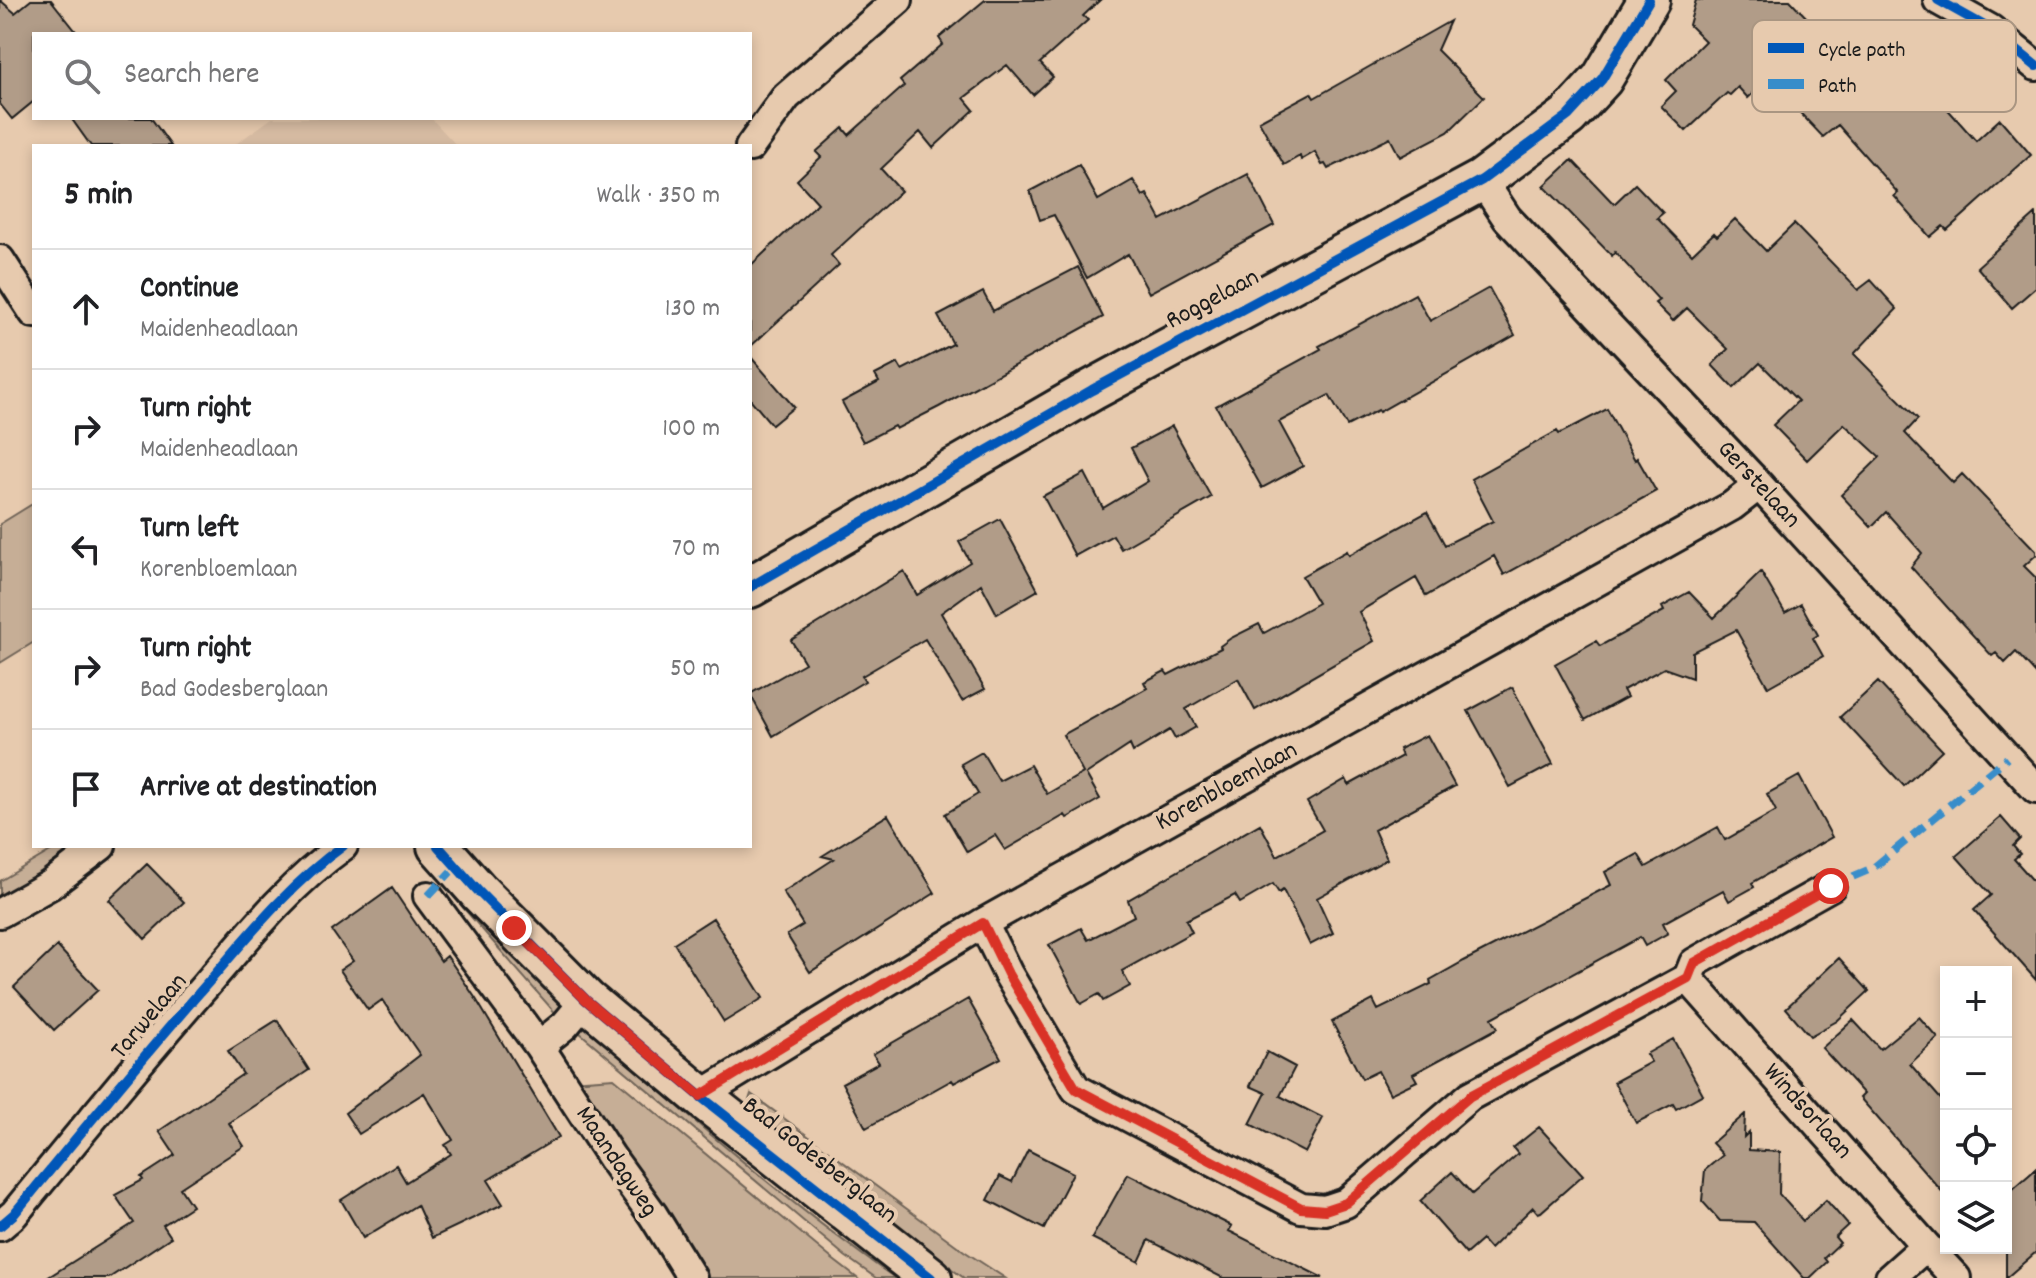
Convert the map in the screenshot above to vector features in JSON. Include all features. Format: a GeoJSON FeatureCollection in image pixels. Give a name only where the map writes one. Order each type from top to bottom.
{"type":"FeatureCollection","features":[{"type":"Feature","properties":{"kind":"street"},"geometry":{"type":"LineString","coordinates":[[752,144],[786,97],[898,0]]}},
{"type":"Feature","properties":{"kind":"street","name":"Roggelaan"},"geometry":{"type":"LineString","coordinates":[[752,586],[1092,390],[1482,180],[1527,150],[1577,107],[1602,79],[1649,0]]}},
{"type":"Feature","properties":{"kind":"street"},"geometry":{"type":"LineString","coordinates":[[1938,0],[1974,20]]}},
{"type":"Feature","properties":{"kind":"street"},"geometry":{"type":"LineString","coordinates":[[2016,50],[2036,66]]}},
{"type":"Feature","properties":{"kind":"street","name":"Gerstelaan"},"geometry":{"type":"LineString","coordinates":[[1482,180],[1507,218],[1759,485],[2036,789]]}},
{"type":"Feature","properties":{"kind":"street"},"geometry":{"type":"LineString","coordinates":[[0,260],[32,310]]}},
{"type":"Feature","properties":{"kind":"street","name":"Korenbloemlaan"},"geometry":{"type":"LineString","coordinates":[[700,1096],[983,923],[1732,506],[1759,485]]}},
{"type":"Feature","properties":{"kind":"street"},"geometry":{"type":"LineString","coordinates":[[0,913],[50,885],[98,848]]}},
{"type":"Feature","properties":{"kind":"street","name":"Tarwelaan"},"geometry":{"type":"LineString","coordinates":[[0,1226],[14,1214],[258,924],[312,871],[341,848]]}},
{"type":"Feature","properties":{"kind":"street","name":"Bad Godesberglaan"},"geometry":{"type":"LineString","coordinates":[[440,848],[586,1000],[700,1096],[931,1278]]}},
{"type":"Feature","properties":{"kind":"street"},"geometry":{"type":"LineString","coordinates":[[983,923],[1008,974],[1076,1089],[1301,1208],[1325,1210],[1346,1203],[1470,1096],[1688,978],[1694,963],[1831,886]]}},
{"type":"Feature","properties":{"kind":"street","name":"Maandagweg"},"geometry":{"type":"LineString","coordinates":[[428,896],[539,1046],[692,1278]]}},
{"type":"Feature","properties":{"kind":"street","name":"Windsorlaan"},"geometry":{"type":"LineString","coordinates":[[1688,978],[1956,1278]]}},
{"type":"Feature","properties":{"kind":"street"},"geometry":{"type":"LineString","coordinates":[[539,1046],[565,1025],[586,1000]]}},
{"type":"Feature","properties":{"kind":"street"},"geometry":{"type":"LineString","coordinates":[[1890,1278],[1926,1246]]}},
{"type":"Feature","properties":{"kind":"shaded area"},"geometry":{"type":"Polygon","coordinates":[[[269,120],[433,120],[455,144],[236,144],[269,120]]]}},
{"type":"Feature","properties":{"kind":"shaded area"},"geometry":{"type":"Polygon","coordinates":[[[32,504],[32,643],[0,663],[0,524],[32,504]]]}},
{"type":"Feature","properties":{"kind":"shaded area"},"geometry":{"type":"Polygon","coordinates":[[[56,848],[80,848],[0,901],[0,881],[56,848]]]}},
{"type":"Feature","properties":{"kind":"shaded area"},"geometry":{"type":"Polygon","coordinates":[[[458,892],[574,1004],[557,1015],[452,895],[458,892]]]}},
{"type":"Feature","properties":{"kind":"shaded area"},"geometry":{"type":"Polygon","coordinates":[[[587,1026],[737,1157],[895,1278],[876,1278],[845,1256],[573,1027],[587,1026]]]}},
{"type":"Feature","properties":{"kind":"shaded area"},"geometry":{"type":"Polygon","coordinates":[[[614,1078],[857,1278],[701,1278],[572,1081],[614,1078]]]}},
{"type":"Feature","properties":{"kind":"shaded area"},"geometry":{"type":"Polygon","coordinates":[[[751,1094],[1005,1278],[964,1278],[756,1125],[745,1113],[751,1094]]]}},
{"type":"Feature","properties":{"kind":"building"},"geometry":{"type":"Polygon","coordinates":[[[0,0],[15,13],[31,0],[51,0],[76,32],[32,32],[32,103],[12,119],[0,104],[0,0]]]}},
{"type":"Feature","properties":{"kind":"building"},"geometry":{"type":"Polygon","coordinates":[[[985,0],[1100,0],[1083,16],[1088,20],[1040,63],[1053,77],[1033,95],[1007,65],[964,98],[974,110],[933,148],[920,132],[881,169],[901,191],[831,255],[839,265],[752,345],[752,264],[818,203],[797,180],[821,157],[816,152],[843,128],[849,135],[904,86],[900,81],[943,44],[939,38],[985,0]]]}},
{"type":"Feature","properties":{"kind":"building"},"geometry":{"type":"Polygon","coordinates":[[[1696,0],[1790,0],[1809,20],[1752,20],[1752,94],[1748,98],[1738,87],[1730,95],[1727,93],[1686,131],[1661,106],[1676,91],[1666,80],[1705,41],[1689,25],[1696,0]]]}},
{"type":"Feature","properties":{"kind":"building"},"geometry":{"type":"Polygon","coordinates":[[[1450,21],[1437,50],[1484,97],[1448,132],[1400,157],[1390,138],[1328,169],[1315,152],[1284,165],[1259,121],[1311,93],[1314,98],[1450,21]]]}},
{"type":"Feature","properties":{"kind":"building"},"geometry":{"type":"Polygon","coordinates":[[[1799,112],[1950,112],[1976,141],[2000,119],[2031,155],[1947,230],[1943,226],[1930,237],[1894,196],[1898,193],[1838,125],[1823,137],[1799,112]]]}},
{"type":"Feature","properties":{"kind":"building"},"geometry":{"type":"Polygon","coordinates":[[[72,120],[152,120],[170,144],[90,144],[72,120]]]}},
{"type":"Feature","properties":{"kind":"building"},"geometry":{"type":"Polygon","coordinates":[[[1572,160],[1614,204],[1635,184],[1663,213],[1657,218],[1692,254],[1735,219],[1766,251],[1794,224],[1858,290],[1871,280],[1897,309],[1854,354],[1918,419],[1905,433],[1953,483],[1962,474],[2036,551],[2036,555],[2024,566],[2036,578],[2036,674],[2016,652],[2005,663],[1996,653],[1992,656],[1911,567],[1922,553],[1886,512],[1871,527],[1841,495],[1880,457],[1844,424],[1807,460],[1773,425],[1798,401],[1760,363],[1734,388],[1712,365],[1728,349],[1687,308],[1673,321],[1655,303],[1659,300],[1615,252],[1612,256],[1544,186],[1572,160]]]}},
{"type":"Feature","properties":{"kind":"building"},"geometry":{"type":"Polygon","coordinates":[[[1079,165],[1098,200],[1133,180],[1143,196],[1147,194],[1161,220],[1248,174],[1274,225],[1149,293],[1128,254],[1087,278],[1054,215],[1040,220],[1030,191],[1079,165]]]}},
{"type":"Feature","properties":{"kind":"building"},"geometry":{"type":"Polygon","coordinates":[[[2036,214],[2036,287],[2012,308],[1977,267],[2036,214]]]}},
{"type":"Feature","properties":{"kind":"building"},"geometry":{"type":"Polygon","coordinates":[[[1078,267],[1103,317],[939,407],[863,442],[842,402],[879,382],[875,375],[898,363],[902,370],[953,344],[938,316],[983,292],[993,311],[1078,267]]]}},
{"type":"Feature","properties":{"kind":"building"},"geometry":{"type":"Polygon","coordinates":[[[1489,288],[1515,335],[1379,412],[1347,426],[1329,395],[1279,422],[1303,466],[1262,488],[1216,406],[1415,294],[1430,321],[1489,288]]]}},
{"type":"Feature","properties":{"kind":"building"},"geometry":{"type":"Polygon","coordinates":[[[752,358],[794,407],[772,425],[752,401],[752,358]]]}},
{"type":"Feature","properties":{"kind":"building"},"geometry":{"type":"Polygon","coordinates":[[[1607,409],[1656,491],[1504,575],[1494,556],[1426,596],[1416,578],[1359,612],[1374,641],[1255,710],[1238,679],[1186,709],[1196,727],[1175,739],[1170,730],[1133,752],[1130,745],[1086,774],[1100,799],[1067,818],[1065,815],[1005,850],[995,835],[967,852],[945,814],[978,794],[961,764],[982,752],[999,781],[1030,765],[1047,794],[1083,773],[1063,735],[1147,688],[1144,682],[1165,671],[1168,675],[1259,624],[1264,633],[1318,603],[1302,576],[1347,551],[1349,555],[1427,512],[1445,545],[1493,521],[1471,479],[1557,431],[1559,434],[1607,409]]]}},
{"type":"Feature","properties":{"kind":"building"},"geometry":{"type":"Polygon","coordinates":[[[1172,426],[1211,497],[1121,549],[1113,535],[1075,556],[1043,496],[1085,473],[1103,508],[1148,481],[1131,448],[1172,426]]]}},
{"type":"Feature","properties":{"kind":"building"},"geometry":{"type":"Polygon","coordinates":[[[1000,519],[1038,590],[997,614],[981,584],[941,613],[985,689],[962,701],[925,639],[862,676],[865,681],[773,736],[752,693],[805,663],[791,640],[904,571],[917,595],[970,562],[959,542],[1000,519]]]}},
{"type":"Feature","properties":{"kind":"building"},"geometry":{"type":"Polygon","coordinates":[[[1761,572],[1785,613],[1801,604],[1818,635],[1813,638],[1823,656],[1768,687],[1736,630],[1692,652],[1692,678],[1664,668],[1623,690],[1627,697],[1585,720],[1555,664],[1596,641],[1600,646],[1664,611],[1662,607],[1689,592],[1714,618],[1761,572]]]}},
{"type":"Feature","properties":{"kind":"building"},"geometry":{"type":"Polygon","coordinates":[[[1878,682],[1942,750],[1904,786],[1840,717],[1878,682]]]}},
{"type":"Feature","properties":{"kind":"building"},"geometry":{"type":"Polygon","coordinates":[[[1512,687],[1553,764],[1510,787],[1468,711],[1512,687]]]}},
{"type":"Feature","properties":{"kind":"building"},"geometry":{"type":"Polygon","coordinates":[[[1427,735],[1455,786],[1374,830],[1387,859],[1317,898],[1333,933],[1310,945],[1283,890],[1279,893],[1273,884],[1240,903],[1235,895],[1186,920],[1192,932],[1122,971],[1130,986],[1103,1001],[1099,994],[1081,1004],[1049,945],[1081,928],[1088,940],[1134,916],[1128,900],[1260,824],[1277,856],[1323,830],[1307,802],[1346,779],[1349,785],[1402,756],[1399,749],[1427,735]]]}},
{"type":"Feature","properties":{"kind":"building"},"geometry":{"type":"Polygon","coordinates":[[[1799,776],[1832,837],[1752,883],[1754,887],[1729,901],[1723,890],[1663,923],[1668,933],[1645,946],[1640,937],[1492,1018],[1498,1028],[1413,1074],[1417,1081],[1390,1094],[1378,1071],[1362,1079],[1332,1022],[1373,1000],[1378,1010],[1431,984],[1430,980],[1464,961],[1611,885],[1605,872],[1638,854],[1646,867],[1718,827],[1725,840],[1776,811],[1767,794],[1799,776]]]}},
{"type":"Feature","properties":{"kind":"building"},"geometry":{"type":"Polygon","coordinates":[[[888,815],[935,893],[810,972],[787,935],[803,925],[783,892],[834,859],[822,856],[888,815]]]}},
{"type":"Feature","properties":{"kind":"building"},"geometry":{"type":"Polygon","coordinates":[[[2001,817],[2020,839],[2013,846],[2020,854],[2014,859],[2036,884],[2036,980],[1974,910],[1991,895],[1956,856],[2001,817]]]}},
{"type":"Feature","properties":{"kind":"building"},"geometry":{"type":"Polygon","coordinates":[[[147,864],[184,902],[145,939],[109,900],[147,864]]]}},
{"type":"Feature","properties":{"kind":"building"},"geometry":{"type":"Polygon","coordinates":[[[392,888],[441,961],[447,956],[476,999],[559,1137],[488,1180],[503,1204],[432,1238],[417,1205],[363,1238],[341,1200],[396,1165],[406,1182],[451,1154],[445,1145],[453,1140],[424,1093],[359,1134],[345,1113],[420,1055],[382,1000],[368,1010],[340,970],[353,961],[332,931],[392,888]]]}},
{"type":"Feature","properties":{"kind":"building"},"geometry":{"type":"Polygon","coordinates":[[[713,918],[763,998],[724,1022],[674,943],[713,918]]]}},
{"type":"Feature","properties":{"kind":"building"},"geometry":{"type":"Polygon","coordinates":[[[57,946],[98,990],[54,1030],[14,987],[57,946]]]}},
{"type":"Feature","properties":{"kind":"building"},"geometry":{"type":"Polygon","coordinates":[[[1839,958],[1869,991],[1837,1021],[1810,1036],[1786,1008],[1839,958]]]}},
{"type":"Feature","properties":{"kind":"building"},"geometry":{"type":"Polygon","coordinates":[[[968,999],[1001,1058],[954,1083],[952,1080],[866,1128],[842,1083],[879,1063],[873,1054],[968,999]]]}},
{"type":"Feature","properties":{"kind":"building"},"geometry":{"type":"Polygon","coordinates":[[[1919,1017],[1938,1038],[1910,1064],[1940,1098],[1940,1189],[1860,1098],[1864,1094],[1822,1048],[1853,1020],[1880,1049],[1919,1017]]]}},
{"type":"Feature","properties":{"kind":"building"},"geometry":{"type":"Polygon","coordinates":[[[277,1020],[309,1070],[229,1123],[244,1146],[180,1188],[192,1206],[163,1225],[171,1237],[109,1278],[47,1278],[134,1223],[115,1195],[143,1180],[141,1177],[175,1155],[159,1131],[243,1074],[228,1051],[277,1020]]]}},
{"type":"Feature","properties":{"kind":"building"},"geometry":{"type":"Polygon","coordinates":[[[1673,1039],[1703,1094],[1676,1109],[1673,1104],[1636,1123],[1614,1082],[1651,1062],[1646,1054],[1673,1039]]]}},
{"type":"Feature","properties":{"kind":"building"},"geometry":{"type":"Polygon","coordinates":[[[1267,1052],[1295,1067],[1280,1096],[1323,1118],[1305,1153],[1250,1124],[1266,1093],[1250,1086],[1267,1052]]]}},
{"type":"Feature","properties":{"kind":"building"},"geometry":{"type":"Polygon","coordinates":[[[1745,1114],[1744,1137],[1749,1132],[1749,1150],[1780,1152],[1779,1194],[1803,1221],[1826,1200],[1848,1225],[1835,1237],[1840,1243],[1824,1258],[1827,1262],[1810,1278],[1804,1278],[1754,1222],[1720,1221],[1702,1201],[1705,1170],[1723,1155],[1712,1143],[1745,1114]]]}},
{"type":"Feature","properties":{"kind":"building"},"geometry":{"type":"Polygon","coordinates":[[[1539,1127],[1583,1175],[1541,1212],[1538,1213],[1533,1207],[1490,1249],[1482,1240],[1466,1254],[1420,1201],[1452,1172],[1472,1194],[1518,1154],[1513,1148],[1539,1127]]]}},
{"type":"Feature","properties":{"kind":"building"},"geometry":{"type":"Polygon","coordinates":[[[1028,1150],[1073,1173],[1044,1229],[988,1200],[1000,1176],[1012,1182],[1028,1150]]]}},
{"type":"Feature","properties":{"kind":"building"},"geometry":{"type":"Polygon","coordinates":[[[2036,1169],[2036,1252],[2006,1278],[2006,1254],[2012,1254],[2012,1190],[2036,1169]]]}},
{"type":"Feature","properties":{"kind":"building"},"geometry":{"type":"Polygon","coordinates":[[[1128,1174],[1232,1226],[1229,1231],[1323,1278],[1223,1278],[1149,1240],[1139,1262],[1092,1238],[1128,1174]]]}},
{"type":"Feature","properties":{"kind":"marked path"},"geometry":{"type":"LineString","coordinates":[[1831,886],[1873,868],[2007,758]]}},
{"type":"Feature","properties":{"kind":"marked path"},"geometry":{"type":"LineString","coordinates":[[428,896],[457,865]]}},
{"type":"Feature","properties":{"kind":"cycle path"},"geometry":{"type":"LineString","coordinates":[[752,586],[1092,390],[1482,180],[1568,116],[1602,79],[1649,0]]}},
{"type":"Feature","properties":{"kind":"cycle path"},"geometry":{"type":"LineString","coordinates":[[1938,0],[1974,20]]}},
{"type":"Feature","properties":{"kind":"cycle path"},"geometry":{"type":"LineString","coordinates":[[2016,50],[2036,66]]}},
{"type":"Feature","properties":{"kind":"cycle path"},"geometry":{"type":"LineString","coordinates":[[0,1226],[14,1214],[254,930],[287,894],[340,848]]}},
{"type":"Feature","properties":{"kind":"cycle path"},"geometry":{"type":"LineString","coordinates":[[440,848],[586,1000],[700,1096],[931,1278]]}},
{"type":"Feature","properties":{"kind":"route"},"geometry":{"type":"LineString","coordinates":[[514,928],[586,1000],[700,1096],[983,923],[1008,974],[1076,1089],[1301,1208],[1325,1210],[1346,1203],[1470,1096],[1688,978],[1694,963],[1831,886]]}}]}
